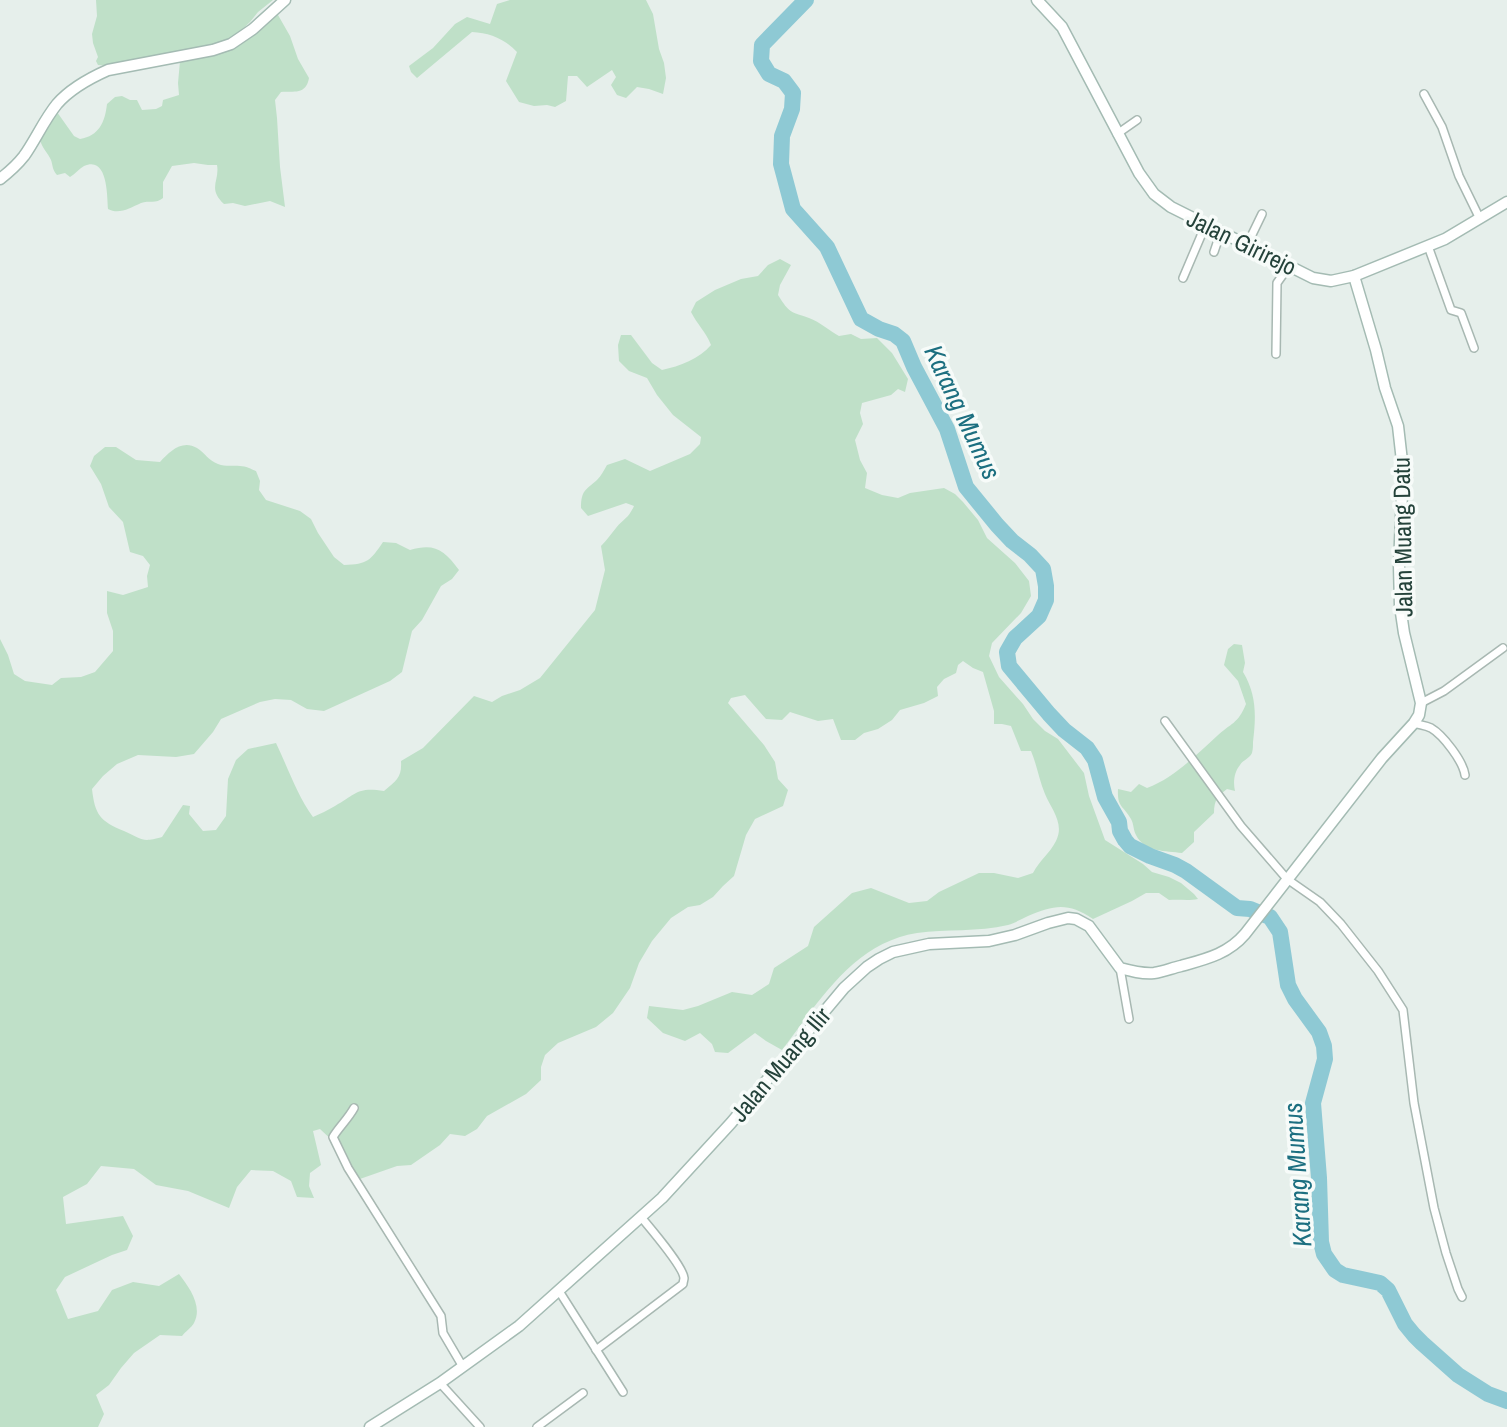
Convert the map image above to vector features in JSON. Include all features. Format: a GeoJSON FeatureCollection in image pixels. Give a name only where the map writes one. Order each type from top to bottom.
{"type":"FeatureCollection","features":[{"type":"Feature","properties":{"kind":"main road"},"geometry":{"type":"LineString","coordinates":[[0,179],[24,155],[58,103],[97,75],[108,70],[213,50],[231,44],[253,29],[285,0]]}},
{"type":"Feature","properties":{"kind":"main road","name":"Jalan Girirejo"},"geometry":{"type":"LineString","coordinates":[[1037,0],[1062,27],[1117,134],[1154,194],[1171,207],[1318,279],[1331,281],[1354,276],[1428,246],[1459,233],[1507,202]]}},
{"type":"Feature","properties":{"kind":"main road","name":"Jalan Muang Datu"},"geometry":{"type":"LineString","coordinates":[[1354,276],[1398,426],[1403,470],[1400,606],[1421,703]]}},
{"type":"Feature","properties":{"kind":"main road"},"geometry":{"type":"LineString","coordinates":[[1120,968],[1143,973],[1156,972],[1208,959],[1236,944],[1382,758],[1414,723],[1421,703]]}},
{"type":"Feature","properties":{"kind":"main road","name":"Jalan Muang Ilir"},"geometry":{"type":"LineString","coordinates":[[370,1427],[440,1383],[519,1326],[662,1198],[723,1132],[844,988],[867,967],[892,952],[911,947],[989,941],[1068,918],[1089,926],[1120,968]]}},
{"type":"Feature","properties":{"kind":"street"},"geometry":{"type":"LineString","coordinates":[[1424,94],[1442,128],[1459,176],[1480,219]]}},
{"type":"Feature","properties":{"kind":"street"},"geometry":{"type":"LineString","coordinates":[[1117,134],[1137,120]]}},
{"type":"Feature","properties":{"kind":"street"},"geometry":{"type":"LineString","coordinates":[[1247,245],[1262,214]]}},
{"type":"Feature","properties":{"kind":"street"},"geometry":{"type":"LineString","coordinates":[[1183,278],[1206,224]]}},
{"type":"Feature","properties":{"kind":"street"},"geometry":{"type":"LineString","coordinates":[[1214,252],[1221,231]]}},
{"type":"Feature","properties":{"kind":"street"},"geometry":{"type":"LineString","coordinates":[[1428,246],[1451,310],[1461,313],[1474,348]]}},
{"type":"Feature","properties":{"kind":"street"},"geometry":{"type":"LineString","coordinates":[[1276,354],[1277,283],[1289,266]]}},
{"type":"Feature","properties":{"kind":"street"},"geometry":{"type":"LineString","coordinates":[[1421,703],[1444,691],[1503,648]]}},
{"type":"Feature","properties":{"kind":"street"},"geometry":{"type":"LineString","coordinates":[[1165,721],[1241,826],[1286,881],[1320,902],[1336,918],[1378,971],[1403,1010],[1415,1103],[1434,1208],[1462,1297]]}},
{"type":"Feature","properties":{"kind":"street"},"geometry":{"type":"LineString","coordinates":[[1414,723],[1438,733],[1461,761],[1465,775]]}},
{"type":"Feature","properties":{"kind":"street"},"geometry":{"type":"LineString","coordinates":[[1120,968],[1129,1019]]}},
{"type":"Feature","properties":{"kind":"street"},"geometry":{"type":"LineString","coordinates":[[355,1108],[333,1137],[337,1148],[441,1316],[443,1333],[463,1367]]}},
{"type":"Feature","properties":{"kind":"street"},"geometry":{"type":"LineString","coordinates":[[596,1350],[683,1284],[683,1274],[668,1250],[641,1217]]}},
{"type":"Feature","properties":{"kind":"street"},"geometry":{"type":"LineString","coordinates":[[559,1291],[623,1392]]}},
{"type":"Feature","properties":{"kind":"street"},"geometry":{"type":"LineString","coordinates":[[440,1383],[481,1427]]}},
{"type":"Feature","properties":{"kind":"street"},"geometry":{"type":"LineString","coordinates":[[537,1427],[583,1393]]}},
{"type":"Feature","properties":{"kind":"green space"},"geometry":{"type":"Polygon","coordinates":[[[96,0],[273,0],[228,43],[109,66],[98,65],[96,61],[98,57],[92,34],[97,16],[96,0]]]}},
{"type":"Feature","properties":{"kind":"green space"},"geometry":{"type":"Polygon","coordinates":[[[510,0],[646,0],[653,14],[664,63],[666,78],[663,94],[637,87],[626,98],[617,95],[611,85],[616,77],[612,70],[587,87],[577,76],[568,76],[566,101],[555,107],[519,102],[506,81],[517,52],[497,38],[472,32],[417,78],[411,72],[409,66],[433,48],[455,24],[467,17],[490,24],[497,4],[510,0]]]}},
{"type":"Feature","properties":{"kind":"green space"},"geometry":{"type":"Polygon","coordinates":[[[272,15],[278,15],[309,78],[302,90],[281,92],[275,100],[285,207],[270,201],[245,206],[224,204],[215,189],[217,165],[194,163],[172,166],[163,182],[163,198],[116,211],[108,209],[105,178],[98,166],[84,166],[70,177],[65,173],[55,173],[40,140],[52,115],[57,112],[74,136],[80,139],[92,135],[100,127],[107,104],[115,97],[137,100],[142,110],[156,109],[162,106],[163,100],[179,95],[180,61],[224,51],[272,15]]]}},
{"type":"Feature","properties":{"kind":"green space"},"geometry":{"type":"Polygon","coordinates":[[[780,259],[791,265],[780,285],[778,295],[788,309],[839,336],[851,334],[861,339],[877,338],[892,353],[908,379],[905,392],[898,389],[891,395],[862,403],[860,413],[863,424],[855,440],[860,460],[867,473],[865,488],[898,498],[910,493],[944,488],[963,502],[978,520],[987,538],[1015,563],[1029,581],[1031,596],[1021,613],[992,643],[989,656],[999,677],[1033,719],[1058,739],[1084,773],[1089,796],[1105,840],[1152,872],[1181,883],[1198,899],[1169,900],[1159,893],[1146,893],[1093,919],[1076,910],[1061,907],[1037,912],[1008,925],[917,933],[894,939],[874,949],[839,978],[782,1050],[755,1033],[728,1053],[715,1052],[712,1044],[700,1033],[685,1041],[663,1033],[647,1018],[649,1006],[683,1010],[732,992],[752,995],[769,984],[774,968],[808,946],[814,927],[852,893],[871,888],[909,903],[927,901],[939,892],[979,873],[1018,878],[1033,873],[1054,845],[1058,834],[1058,822],[1043,789],[1031,751],[1021,751],[1011,726],[994,724],[994,711],[983,672],[963,661],[958,665],[956,673],[944,679],[937,687],[938,696],[900,710],[892,720],[855,740],[841,740],[833,719],[818,721],[790,712],[782,720],[766,719],[745,695],[731,698],[728,703],[775,762],[778,779],[788,790],[783,806],[755,819],[746,835],[734,876],[713,897],[700,905],[688,907],[671,918],[652,941],[639,963],[630,988],[613,1013],[596,1027],[558,1043],[545,1055],[541,1080],[526,1094],[487,1116],[477,1129],[465,1136],[450,1134],[440,1145],[411,1165],[397,1166],[357,1180],[336,1144],[320,1129],[313,1131],[321,1165],[310,1173],[309,1186],[314,1198],[297,1197],[291,1181],[273,1171],[251,1170],[237,1187],[229,1208],[188,1191],[156,1185],[134,1169],[101,1166],[87,1184],[63,1197],[66,1224],[123,1216],[133,1236],[127,1250],[65,1277],[56,1290],[68,1319],[98,1311],[112,1290],[133,1282],[159,1286],[179,1274],[196,1303],[194,1323],[182,1336],[160,1335],[134,1353],[109,1385],[96,1395],[104,1414],[98,1427],[0,1427],[0,639],[14,674],[25,681],[52,685],[61,678],[81,677],[95,672],[113,651],[113,631],[107,613],[107,591],[123,595],[148,587],[150,565],[143,556],[130,552],[123,522],[109,507],[101,484],[90,466],[94,456],[105,447],[116,447],[136,460],[160,462],[176,448],[191,446],[218,464],[256,471],[260,481],[259,490],[266,500],[300,511],[311,519],[334,557],[344,565],[368,560],[383,542],[396,543],[410,550],[433,548],[449,557],[459,570],[441,586],[422,620],[412,631],[402,672],[390,681],[324,711],[307,709],[291,700],[260,702],[221,719],[194,754],[176,757],[138,755],[117,764],[92,789],[97,811],[104,820],[142,839],[162,837],[183,805],[190,806],[189,814],[203,831],[216,830],[226,816],[228,779],[236,760],[248,749],[276,743],[297,791],[313,817],[357,792],[384,791],[398,778],[401,761],[423,748],[474,696],[492,702],[540,678],[595,610],[605,570],[601,546],[634,506],[626,503],[588,516],[581,508],[585,491],[607,465],[625,459],[650,471],[690,454],[700,444],[701,437],[673,415],[647,378],[629,371],[619,361],[618,345],[621,335],[631,335],[652,363],[662,370],[689,361],[711,345],[691,312],[696,302],[741,279],[758,276],[768,265],[780,259]]]}},
{"type":"Feature","properties":{"kind":"green space"},"geometry":{"type":"Polygon","coordinates":[[[1234,644],[1242,645],[1245,663],[1243,672],[1253,698],[1255,724],[1252,753],[1236,771],[1235,791],[1227,789],[1219,796],[1214,813],[1194,832],[1194,842],[1182,853],[1150,848],[1136,835],[1131,819],[1120,803],[1118,789],[1131,792],[1139,784],[1147,788],[1157,784],[1184,765],[1237,719],[1246,704],[1238,681],[1224,665],[1228,649],[1234,644]]]}},
{"type":"Feature","properties":{"kind":"waterway","name":"Karang Mumus"},"geometry":{"type":"LineString","coordinates":[[806,0],[762,45],[761,61],[769,74],[784,81],[793,93],[792,109],[782,136],[781,164],[793,209],[827,247],[861,319],[903,341],[947,429],[966,487],[1012,541],[1043,569],[1046,600],[1039,616],[1015,638],[1007,652],[1009,666],[1064,730],[1087,748],[1095,760],[1105,797],[1130,846],[1186,871],[1237,908],[1250,909],[1270,917],[1280,932],[1288,985],[1319,1032],[1324,1046],[1325,1059],[1313,1103],[1321,1242],[1324,1254],[1335,1270],[1343,1275],[1380,1283],[1388,1290],[1405,1324],[1422,1343],[1458,1375],[1488,1394],[1507,1401]]}}]}
